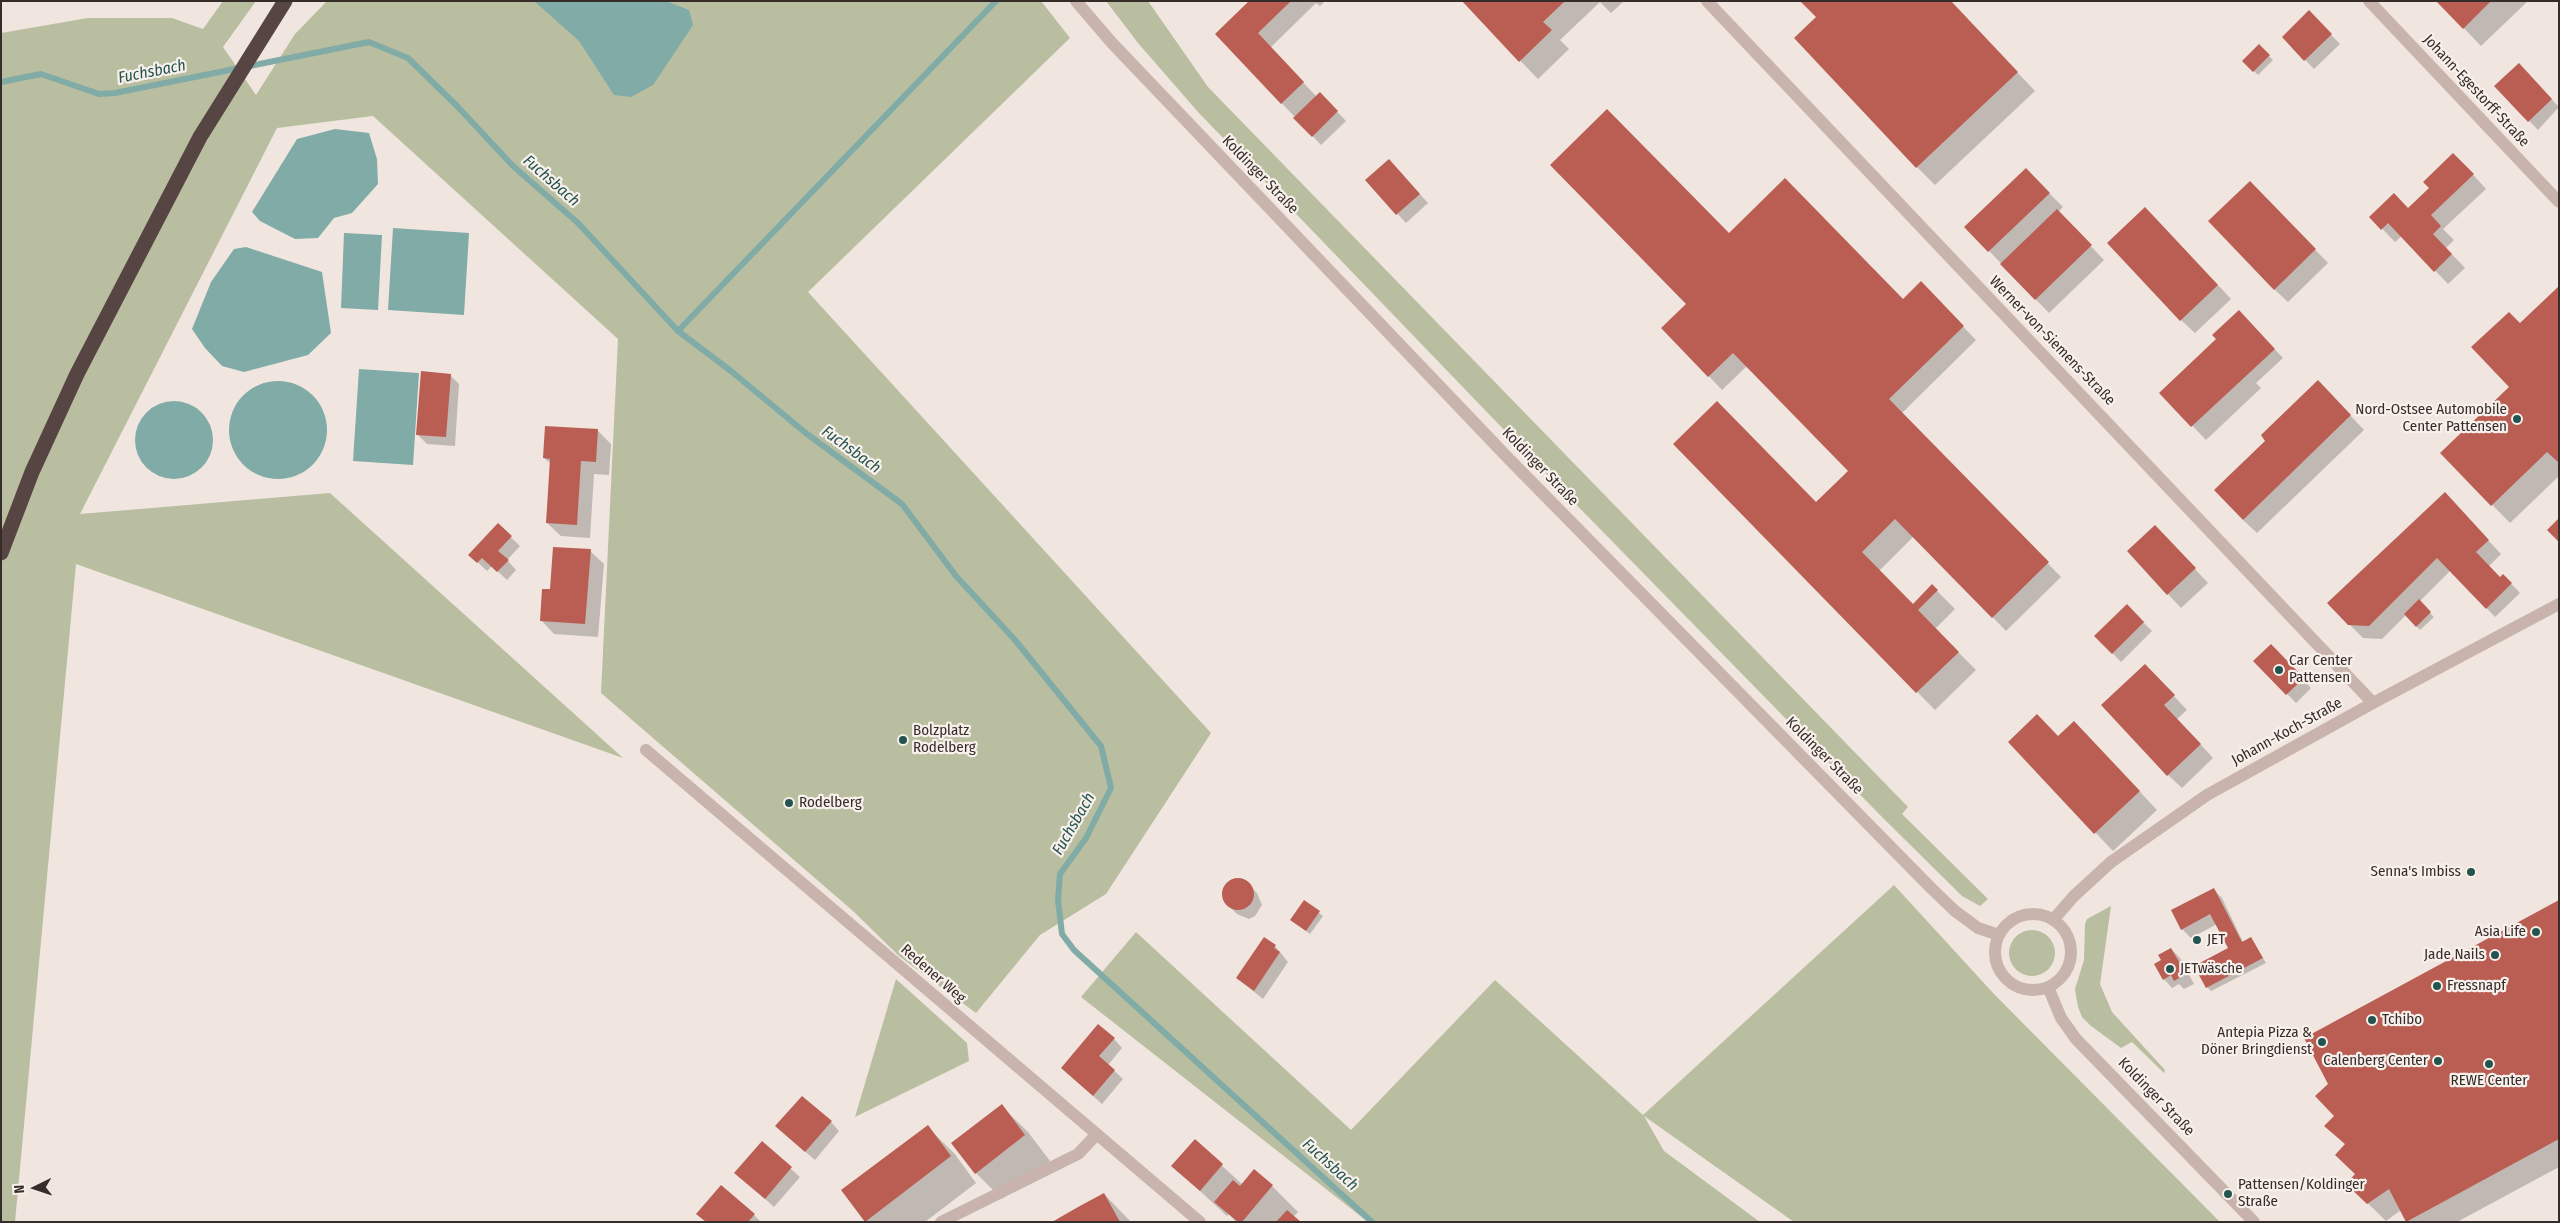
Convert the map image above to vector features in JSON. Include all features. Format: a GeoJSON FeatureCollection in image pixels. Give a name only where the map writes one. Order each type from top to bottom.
{"type":"FeatureCollection","features":[{"type":"Feature","properties":{"kind":"highway"},"geometry":{"type":"LineString","coordinates":[[1,553],[22,496],[77,374],[200,137],[285,1]]}},
{"type":"Feature","properties":{"kind":"highway"},"geometry":{"type":"LineString","coordinates":[[270,24],[294,1]]}},
{"type":"Feature","properties":{"kind":"street","name":"Koldinger Straße"},"geometry":{"type":"LineString","coordinates":[[1076,1],[1112,43],[1508,459],[1918,875],[1963,917],[1978,928],[1999,935]]}},
{"type":"Feature","properties":{"kind":"street","name":"Werner-von-Siemens-Straße"},"geometry":{"type":"LineString","coordinates":[[1707,1],[2373,703]]}},
{"type":"Feature","properties":{"kind":"street","name":"Johann-Egestorff-Straße"},"geometry":{"type":"LineString","coordinates":[[2369,1],[2559,202]]}},
{"type":"Feature","properties":{"kind":"street","name":"Johann-Koch-Straße"},"geometry":{"type":"LineString","coordinates":[[2053,920],[2074,896],[2111,862],[2207,795],[2373,703],[2559,604]]}},
{"type":"Feature","properties":{"kind":"street","name":"Redener Weg"},"geometry":{"type":"LineString","coordinates":[[646,750],[1200,1222]]}},
{"type":"Feature","properties":{"kind":"street"},"geometry":{"type":"LineString","coordinates":[[2038,914],[2053,920],[2068,938],[2070,955],[2066,970],[2055,983],[2048,987],[2025,989],[2005,978],[1996,958],[1999,935],[2008,923],[2022,916],[2038,914]]}},
{"type":"Feature","properties":{"kind":"street","name":"Koldinger Straße"},"geometry":{"type":"LineString","coordinates":[[2048,987],[2061,1018],[2076,1039],[2254,1222]]}},
{"type":"Feature","properties":{"kind":"street"},"geometry":{"type":"LineString","coordinates":[[941,1222],[1078,1154],[1097,1134]]}},
{"type":"Feature","properties":{"kind":"green space"},"geometry":{"type":"Polygon","coordinates":[[[223,1],[256,1],[223,47],[256,95],[295,34],[327,1],[1041,1],[1070,38],[808,292],[1211,733],[1106,894],[1040,935],[976,1013],[899,956],[853,911],[601,693],[618,339],[373,116],[277,128],[80,514],[330,493],[623,758],[76,564],[15,1222],[1,1222],[1,33],[88,18],[172,18],[203,29],[223,1]]]}},
{"type":"Feature","properties":{"kind":"green space"},"geometry":{"type":"Polygon","coordinates":[[[1106,1],[1148,1],[1208,87],[1908,807],[1902,814],[1988,899],[1980,906],[1962,896],[1882,817],[1560,488],[1198,112],[1138,43],[1106,1]]]}},
{"type":"Feature","properties":{"kind":"green space"},"geometry":{"type":"Polygon","coordinates":[[[1894,885],[1994,994],[2220,1222],[1794,1222],[1644,1116],[1664,1151],[1760,1222],[1368,1222],[1081,997],[1136,932],[1351,1130],[1495,980],[1643,1115],[1894,885]]]}},
{"type":"Feature","properties":{"kind":"green space"},"geometry":{"type":"Polygon","coordinates":[[[2111,906],[2100,984],[2112,1012],[2165,1070],[2164,1073],[2132,1042],[2121,1048],[2091,1026],[2082,1017],[2078,1007],[2075,989],[2084,960],[2085,924],[2087,919],[2111,906]]]}},
{"type":"Feature","properties":{"kind":"green space"},"geometry":{"type":"Polygon","coordinates":[[[2027,930],[2037,930],[2051,940],[2055,953],[2051,966],[2045,972],[2037,976],[2027,976],[2013,966],[2009,958],[2009,948],[2019,934],[2027,930]]]}},
{"type":"Feature","properties":{"kind":"green space"},"geometry":{"type":"Polygon","coordinates":[[[896,979],[967,1043],[969,1061],[855,1117],[896,979]]]}},
{"type":"Feature","properties":{"kind":"water"},"geometry":{"type":"Polygon","coordinates":[[[534,1],[666,1],[689,10],[693,25],[653,85],[631,97],[614,95],[579,41],[534,1]]]}},
{"type":"Feature","properties":{"kind":"water"},"geometry":{"type":"Polygon","coordinates":[[[335,129],[369,133],[377,159],[378,184],[352,213],[334,218],[318,238],[295,239],[260,221],[252,212],[297,139],[335,129]]]}},
{"type":"Feature","properties":{"kind":"water"},"geometry":{"type":"Polygon","coordinates":[[[393,228],[469,233],[464,315],[388,310],[393,228]]]}},
{"type":"Feature","properties":{"kind":"water"},"geometry":{"type":"Polygon","coordinates":[[[344,233],[382,235],[378,310],[341,308],[344,233]]]}},
{"type":"Feature","properties":{"kind":"water"},"geometry":{"type":"Polygon","coordinates":[[[246,247],[322,272],[331,333],[308,355],[244,372],[222,366],[205,348],[192,329],[211,282],[234,249],[246,247]]]}},
{"type":"Feature","properties":{"kind":"water"},"geometry":{"type":"Polygon","coordinates":[[[359,369],[419,373],[413,465],[353,461],[359,369]]]}},
{"type":"Feature","properties":{"kind":"water"},"geometry":{"type":"Polygon","coordinates":[[[278,381],[297,385],[312,396],[323,411],[327,430],[323,449],[312,464],[297,475],[278,479],[259,475],[244,464],[233,449],[229,430],[233,411],[244,396],[259,385],[278,381]]]}},
{"type":"Feature","properties":{"kind":"water"},"geometry":{"type":"Polygon","coordinates":[[[174,401],[189,404],[202,412],[210,425],[213,440],[210,455],[202,468],[189,476],[174,479],[159,476],[146,468],[138,455],[135,440],[138,425],[146,412],[159,404],[174,401]]]}},
{"type":"Feature","properties":{"kind":"building"},"geometry":{"type":"Polygon","coordinates":[[[1249,1],[1291,1],[1258,33],[1304,82],[1281,104],[1215,34],[1249,1]]]}},
{"type":"Feature","properties":{"kind":"building"},"geometry":{"type":"Polygon","coordinates":[[[1462,1],[1565,1],[1543,22],[1552,30],[1519,62],[1462,1]]]}},
{"type":"Feature","properties":{"kind":"building"},"geometry":{"type":"Polygon","coordinates":[[[1800,1],[1951,1],[2018,72],[1916,168],[1794,38],[1816,17],[1800,1]]]}},
{"type":"Feature","properties":{"kind":"building"},"geometry":{"type":"Polygon","coordinates":[[[2436,1],[2491,1],[2463,29],[2436,1]]]}},
{"type":"Feature","properties":{"kind":"building"},"geometry":{"type":"Polygon","coordinates":[[[2309,10],[2332,34],[2304,61],[2282,37],[2309,10]]]}},
{"type":"Feature","properties":{"kind":"building"},"geometry":{"type":"Polygon","coordinates":[[[2259,44],[2270,55],[2253,72],[2242,61],[2259,44]]]}},
{"type":"Feature","properties":{"kind":"building"},"geometry":{"type":"Polygon","coordinates":[[[2519,63],[2552,99],[2528,122],[2494,86],[2519,63]]]}},
{"type":"Feature","properties":{"kind":"building"},"geometry":{"type":"Polygon","coordinates":[[[1320,92],[1338,111],[1312,137],[1293,118],[1320,92]]]}},
{"type":"Feature","properties":{"kind":"building"},"geometry":{"type":"Polygon","coordinates":[[[1607,109],[1729,233],[1785,178],[1903,299],[1921,281],[1964,326],[1889,399],[2049,562],[1992,618],[1895,519],[1862,552],[1913,604],[1932,584],[1938,590],[1918,610],[1959,652],[1916,693],[1673,444],[1717,401],[1816,502],[1848,471],[1733,353],[1708,377],[1661,328],[1686,304],[1550,165],[1607,109]]]}},
{"type":"Feature","properties":{"kind":"building"},"geometry":{"type":"Polygon","coordinates":[[[2453,153],[2474,174],[2431,215],[2441,226],[2433,234],[2452,254],[2434,272],[2388,223],[2381,230],[2369,217],[2394,193],[2408,208],[2429,188],[2423,182],[2453,153]]]}},
{"type":"Feature","properties":{"kind":"building"},"geometry":{"type":"Polygon","coordinates":[[[1389,159],[1420,194],[1396,215],[1365,180],[1389,159]]]}},
{"type":"Feature","properties":{"kind":"building"},"geometry":{"type":"Polygon","coordinates":[[[2026,168],[2050,193],[1988,252],[1964,227],[2026,168]]]}},
{"type":"Feature","properties":{"kind":"building"},"geometry":{"type":"Polygon","coordinates":[[[2250,181],[2316,249],[2274,290],[2208,221],[2250,181]]]}},
{"type":"Feature","properties":{"kind":"building"},"geometry":{"type":"Polygon","coordinates":[[[2145,207],[2218,285],[2180,321],[2107,243],[2145,207]]]}},
{"type":"Feature","properties":{"kind":"building"},"geometry":{"type":"Polygon","coordinates":[[[2057,209],[2092,245],[2035,300],[2000,264],[2057,209]]]}},
{"type":"Feature","properties":{"kind":"building","name":"Nord-Ostsee Automobile Center Pattensen"},"geometry":{"type":"Polygon","coordinates":[[[2559,286],[2559,463],[2547,452],[2491,506],[2440,453],[2509,387],[2471,347],[2509,312],[2520,323],[2559,286]]]}},
{"type":"Feature","properties":{"kind":"building"},"geometry":{"type":"Polygon","coordinates":[[[2239,310],[2275,349],[2191,427],[2159,393],[2216,339],[2212,335],[2239,310]]]}},
{"type":"Feature","properties":{"kind":"building"},"geometry":{"type":"Polygon","coordinates":[[[421,371],[451,374],[446,437],[416,435],[421,371]]]}},
{"type":"Feature","properties":{"kind":"building"},"geometry":{"type":"Polygon","coordinates":[[[2318,380],[2351,415],[2243,520],[2214,490],[2265,441],[2261,435],[2318,380]]]}},
{"type":"Feature","properties":{"kind":"building"},"geometry":{"type":"Polygon","coordinates":[[[545,426],[598,429],[596,462],[581,461],[577,525],[546,523],[550,459],[543,458],[545,426]]]}},
{"type":"Feature","properties":{"kind":"building"},"geometry":{"type":"Polygon","coordinates":[[[2445,492],[2489,540],[2476,552],[2500,577],[2503,574],[2512,583],[2486,609],[2437,558],[2369,626],[2348,625],[2327,603],[2445,492]]]}},
{"type":"Feature","properties":{"kind":"building"},"geometry":{"type":"Polygon","coordinates":[[[2559,518],[2559,542],[2547,530],[2559,518]]]}},
{"type":"Feature","properties":{"kind":"building"},"geometry":{"type":"Polygon","coordinates":[[[498,523],[512,536],[498,551],[509,560],[497,572],[482,558],[477,563],[468,555],[498,523]]]}},
{"type":"Feature","properties":{"kind":"building"},"geometry":{"type":"Polygon","coordinates":[[[2155,525],[2196,568],[2167,595],[2127,551],[2155,525]]]}},
{"type":"Feature","properties":{"kind":"building"},"geometry":{"type":"Polygon","coordinates":[[[553,547],[591,549],[585,624],[540,621],[542,589],[550,589],[553,547]]]}},
{"type":"Feature","properties":{"kind":"building"},"geometry":{"type":"Polygon","coordinates":[[[2419,599],[2431,612],[2416,627],[2404,614],[2419,599]]]}},
{"type":"Feature","properties":{"kind":"building"},"geometry":{"type":"Polygon","coordinates":[[[2127,604],[2144,622],[2112,654],[2094,636],[2127,604]]]}},
{"type":"Feature","properties":{"kind":"building","name":"Car Center Pattensen"},"geometry":{"type":"Polygon","coordinates":[[[2271,644],[2304,678],[2286,695],[2253,661],[2271,644]]]}},
{"type":"Feature","properties":{"kind":"building"},"geometry":{"type":"Polygon","coordinates":[[[2145,664],[2175,695],[2164,705],[2201,744],[2167,776],[2101,705],[2145,664]]]}},
{"type":"Feature","properties":{"kind":"building"},"geometry":{"type":"Polygon","coordinates":[[[2037,714],[2058,736],[2074,721],[2140,791],[2094,834],[2008,742],[2037,714]]]}},
{"type":"Feature","properties":{"kind":"building"},"geometry":{"type":"Polygon","coordinates":[[[1238,878],[1244,879],[1249,883],[1253,888],[1253,900],[1249,905],[1244,909],[1238,910],[1232,909],[1227,905],[1223,900],[1222,894],[1223,888],[1227,883],[1232,879],[1238,878]]]}},
{"type":"Feature","properties":{"kind":"building"},"geometry":{"type":"Polygon","coordinates":[[[2214,888],[2242,942],[2251,937],[2263,958],[2206,988],[2194,966],[2228,948],[2210,914],[2181,930],[2171,910],[2214,888]]]}},
{"type":"Feature","properties":{"kind":"building"},"geometry":{"type":"Polygon","coordinates":[[[1304,900],[1320,911],[1306,931],[1290,920],[1304,900]]]}},
{"type":"Feature","properties":{"kind":"building","name":"Calenberg Center"},"geometry":{"type":"Polygon","coordinates":[[[2559,900],[2559,1139],[2406,1222],[2389,1189],[2367,1204],[2346,1184],[2355,1174],[2335,1155],[2345,1144],[2324,1126],[2334,1116],[2315,1096],[2328,1084],[2304,1038],[2559,900]]]}},
{"type":"Feature","properties":{"kind":"building"},"geometry":{"type":"Polygon","coordinates":[[[1264,937],[1276,945],[1274,948],[1280,952],[1254,991],[1236,978],[1264,937]]]}},
{"type":"Feature","properties":{"kind":"building","name":"JETwäsche"},"geometry":{"type":"Polygon","coordinates":[[[2171,948],[2186,974],[2174,981],[2171,975],[2163,980],[2154,964],[2161,960],[2158,955],[2171,948]]]}},
{"type":"Feature","properties":{"kind":"building"},"geometry":{"type":"Polygon","coordinates":[[[1098,1024],[1115,1038],[1099,1056],[1115,1070],[1093,1096],[1061,1068],[1098,1024]]]}},
{"type":"Feature","properties":{"kind":"building"},"geometry":{"type":"Polygon","coordinates":[[[802,1096],[832,1121],[805,1152],[775,1126],[802,1096]]]}},
{"type":"Feature","properties":{"kind":"building"},"geometry":{"type":"Polygon","coordinates":[[[1002,1104],[1025,1135],[975,1174],[951,1143],[1002,1104]]]}},
{"type":"Feature","properties":{"kind":"building"},"geometry":{"type":"Polygon","coordinates":[[[928,1125],[951,1156],[865,1222],[841,1190],[928,1125]]]}},
{"type":"Feature","properties":{"kind":"building"},"geometry":{"type":"Polygon","coordinates":[[[1195,1139],[1223,1164],[1200,1191],[1171,1166],[1195,1139]]]}},
{"type":"Feature","properties":{"kind":"building"},"geometry":{"type":"Polygon","coordinates":[[[762,1141],[792,1167],[765,1199],[734,1173],[762,1141]]]}},
{"type":"Feature","properties":{"kind":"building"},"geometry":{"type":"Polygon","coordinates":[[[1254,1169],[1273,1185],[1242,1222],[1238,1222],[1214,1202],[1233,1180],[1240,1186],[1254,1169]]]}},
{"type":"Feature","properties":{"kind":"building"},"geometry":{"type":"Polygon","coordinates":[[[721,1185],[755,1214],[748,1222],[706,1222],[696,1214],[721,1185]]]}},
{"type":"Feature","properties":{"kind":"building"},"geometry":{"type":"Polygon","coordinates":[[[1104,1193],[1120,1222],[1052,1222],[1078,1207],[1104,1193]]]}},
{"type":"Feature","properties":{"kind":"building"},"geometry":{"type":"Polygon","coordinates":[[[1287,1210],[1301,1222],[1276,1222],[1287,1210]]]}},
{"type":"Feature","properties":{"kind":"waterway"},"geometry":{"type":"LineString","coordinates":[[678,331],[996,1]]}},
{"type":"Feature","properties":{"kind":"waterway","name":"Fuchsbach"},"geometry":{"type":"LineString","coordinates":[[1,82],[41,74],[99,94],[115,93],[369,42],[408,58],[457,106],[513,166],[578,223],[678,331],[731,371],[807,434],[902,504],[956,576],[1015,640],[1101,746],[1111,788],[1086,838],[1060,874],[1058,900],[1062,934],[1074,950],[1372,1222]]}},
{"type":"Feature","properties":{"kind":"place","name":"Nord-Ostsee Automobile Center Pattensen"},"geometry":{"type":"Point","coordinates":[2517,419]}},
{"type":"Feature","properties":{"kind":"place","name":"Car Center Pattensen"},"geometry":{"type":"Point","coordinates":[2279,670]}},
{"type":"Feature","properties":{"kind":"place","name":"Bolzplatz Rodelberg"},"geometry":{"type":"Point","coordinates":[903,740]}},
{"type":"Feature","properties":{"kind":"place","name":"Rodelberg"},"geometry":{"type":"Point","coordinates":[789,803]}},
{"type":"Feature","properties":{"kind":"place","name":"Senna's Imbiss"},"geometry":{"type":"Point","coordinates":[2471,872]}},
{"type":"Feature","properties":{"kind":"place","name":"Asia Life"},"geometry":{"type":"Point","coordinates":[2536,932]}},
{"type":"Feature","properties":{"kind":"place","name":"JET"},"geometry":{"type":"Point","coordinates":[2197,940]}},
{"type":"Feature","properties":{"kind":"place","name":"Jade Nails"},"geometry":{"type":"Point","coordinates":[2495,955]}},
{"type":"Feature","properties":{"kind":"place","name":"JETwäsche"},"geometry":{"type":"Point","coordinates":[2170,969]}},
{"type":"Feature","properties":{"kind":"place","name":"Fressnapf"},"geometry":{"type":"Point","coordinates":[2437,986]}},
{"type":"Feature","properties":{"kind":"place","name":"Tchibo"},"geometry":{"type":"Point","coordinates":[2372,1020]}},
{"type":"Feature","properties":{"kind":"place","name":"Antepia Pizza & Döner Bringdienst"},"geometry":{"type":"Point","coordinates":[2322,1042]}},
{"type":"Feature","properties":{"kind":"place","name":"Calenberg Center"},"geometry":{"type":"Point","coordinates":[2438,1061]}},
{"type":"Feature","properties":{"kind":"place","name":"REWE Center"},"geometry":{"type":"Point","coordinates":[2489,1064]}},
{"type":"Feature","properties":{"kind":"place","name":"Pattensen/Koldinger Straße"},"geometry":{"type":"Point","coordinates":[2228,1194]}}]}
